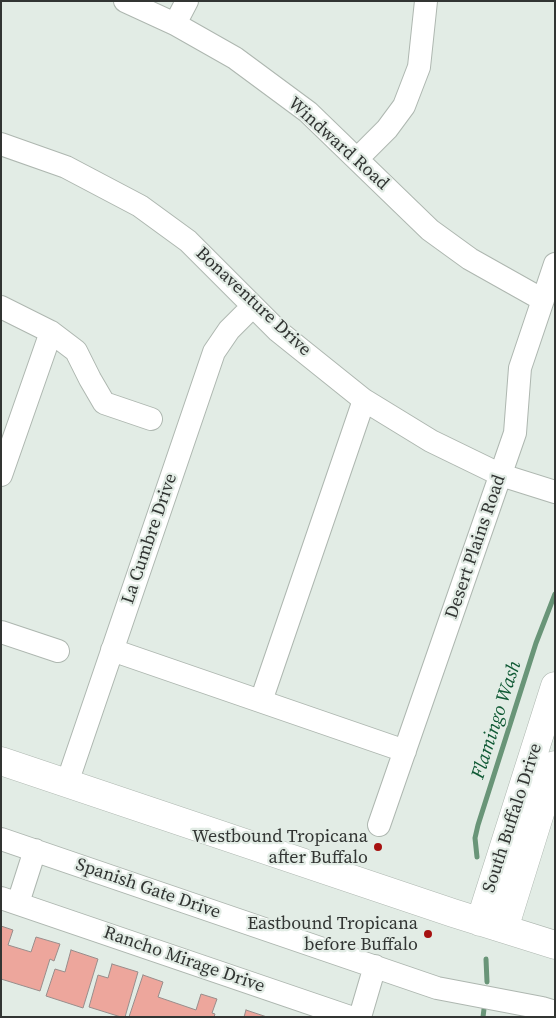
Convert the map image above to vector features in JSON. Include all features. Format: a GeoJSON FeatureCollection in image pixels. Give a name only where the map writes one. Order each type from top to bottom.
{"type":"FeatureCollection","features":[{"type":"Feature","properties":{"kind":"main road","name":"South Buffalo Drive"},"geometry":{"type":"LineString","coordinates":[[492,925],[555,686]]}},
{"type":"Feature","properties":{"kind":"main road"},"geometry":{"type":"LineString","coordinates":[[1,761],[555,945]]}},
{"type":"Feature","properties":{"kind":"main road","name":"South Buffalo Drive"},"geometry":{"type":"LineString","coordinates":[[492,925],[555,765]]}},
{"type":"Feature","properties":{"kind":"street","name":"Windward Road"},"geometry":{"type":"LineString","coordinates":[[125,1],[175,24],[242,63],[308,112],[430,230],[470,259],[542,300]]}},
{"type":"Feature","properties":{"kind":"street"},"geometry":{"type":"LineString","coordinates":[[175,24],[187,1]]}},
{"type":"Feature","properties":{"kind":"street"},"geometry":{"type":"LineString","coordinates":[[357,159],[387,129],[404,106],[419,67],[426,1]]}},
{"type":"Feature","properties":{"kind":"street","name":"Bonaventure Drive"},"geometry":{"type":"LineString","coordinates":[[1,144],[66,167],[140,206],[188,242],[278,331],[364,400],[431,441],[501,475],[555,492]]}},
{"type":"Feature","properties":{"kind":"street","name":"Desert Plains Road"},"geometry":{"type":"LineString","coordinates":[[379,825],[515,433],[520,368],[555,264]]}},
{"type":"Feature","properties":{"kind":"street","name":"La Cumbre Drive"},"geometry":{"type":"LineString","coordinates":[[67,783],[214,352],[229,330],[253,306]]}},
{"type":"Feature","properties":{"kind":"street"},"geometry":{"type":"LineString","coordinates":[[1,307],[50,332],[76,351],[104,402],[151,419]]}},
{"type":"Feature","properties":{"kind":"street"},"geometry":{"type":"LineString","coordinates":[[1,475],[50,332]]}},
{"type":"Feature","properties":{"kind":"street"},"geometry":{"type":"LineString","coordinates":[[261,701],[364,400]]}},
{"type":"Feature","properties":{"kind":"street"},"geometry":{"type":"LineString","coordinates":[[1,632],[58,651]]}},
{"type":"Feature","properties":{"kind":"street"},"geometry":{"type":"LineString","coordinates":[[112,650],[405,751]]}},
{"type":"Feature","properties":{"kind":"street","name":"Spanish Gate Drive"},"geometry":{"type":"LineString","coordinates":[[1,839],[437,988],[555,1012]]}},
{"type":"Feature","properties":{"kind":"street","name":"Rancho Mirage Drive"},"geometry":{"type":"LineString","coordinates":[[35,850],[9,901],[350,1017]]}},
{"type":"Feature","properties":{"kind":"street"},"geometry":{"type":"LineString","coordinates":[[360,1017],[375,966]]}},
{"type":"Feature","properties":{"kind":"building"},"geometry":{"type":"Polygon","coordinates":[[[1,926],[13,930],[8,945],[31,952],[36,937],[60,944],[54,961],[50,959],[40,991],[1,979],[1,926]]]}},
{"type":"Feature","properties":{"kind":"building"},"geometry":{"type":"Polygon","coordinates":[[[71,950],[98,959],[83,1008],[46,996],[55,969],[65,972],[71,950]]]}},
{"type":"Feature","properties":{"kind":"building"},"geometry":{"type":"Polygon","coordinates":[[[112,964],[138,972],[125,1017],[89,1007],[98,975],[108,978],[112,964]]]}},
{"type":"Feature","properties":{"kind":"building"},"geometry":{"type":"Polygon","coordinates":[[[143,975],[163,982],[158,997],[196,1010],[201,994],[217,999],[212,1013],[215,1014],[214,1017],[129,1017],[143,975]]]}},
{"type":"Feature","properties":{"kind":"building"},"geometry":{"type":"Polygon","coordinates":[[[246,1010],[267,1017],[244,1017],[246,1010]]]}},
{"type":"Feature","properties":{"kind":"waterway","name":"Flamingo Wash"},"geometry":{"type":"LineString","coordinates":[[477,857],[475,838],[478,825],[536,643],[555,594]]}},
{"type":"Feature","properties":{"kind":"waterway","name":"Flamingo Wash"},"geometry":{"type":"LineString","coordinates":[[486,959],[487,982]]}},
{"type":"Feature","properties":{"kind":"waterway","name":"Flamingo Wash"},"geometry":{"type":"LineString","coordinates":[[483,1017],[484,1009]]}},
{"type":"Feature","properties":{"kind":"place","name":"Westbound Tropicana after Buffalo"},"geometry":{"type":"Point","coordinates":[378,847]}},
{"type":"Feature","properties":{"kind":"place","name":"Eastbound Tropicana before Buffalo"},"geometry":{"type":"Point","coordinates":[428,934]}}]}
